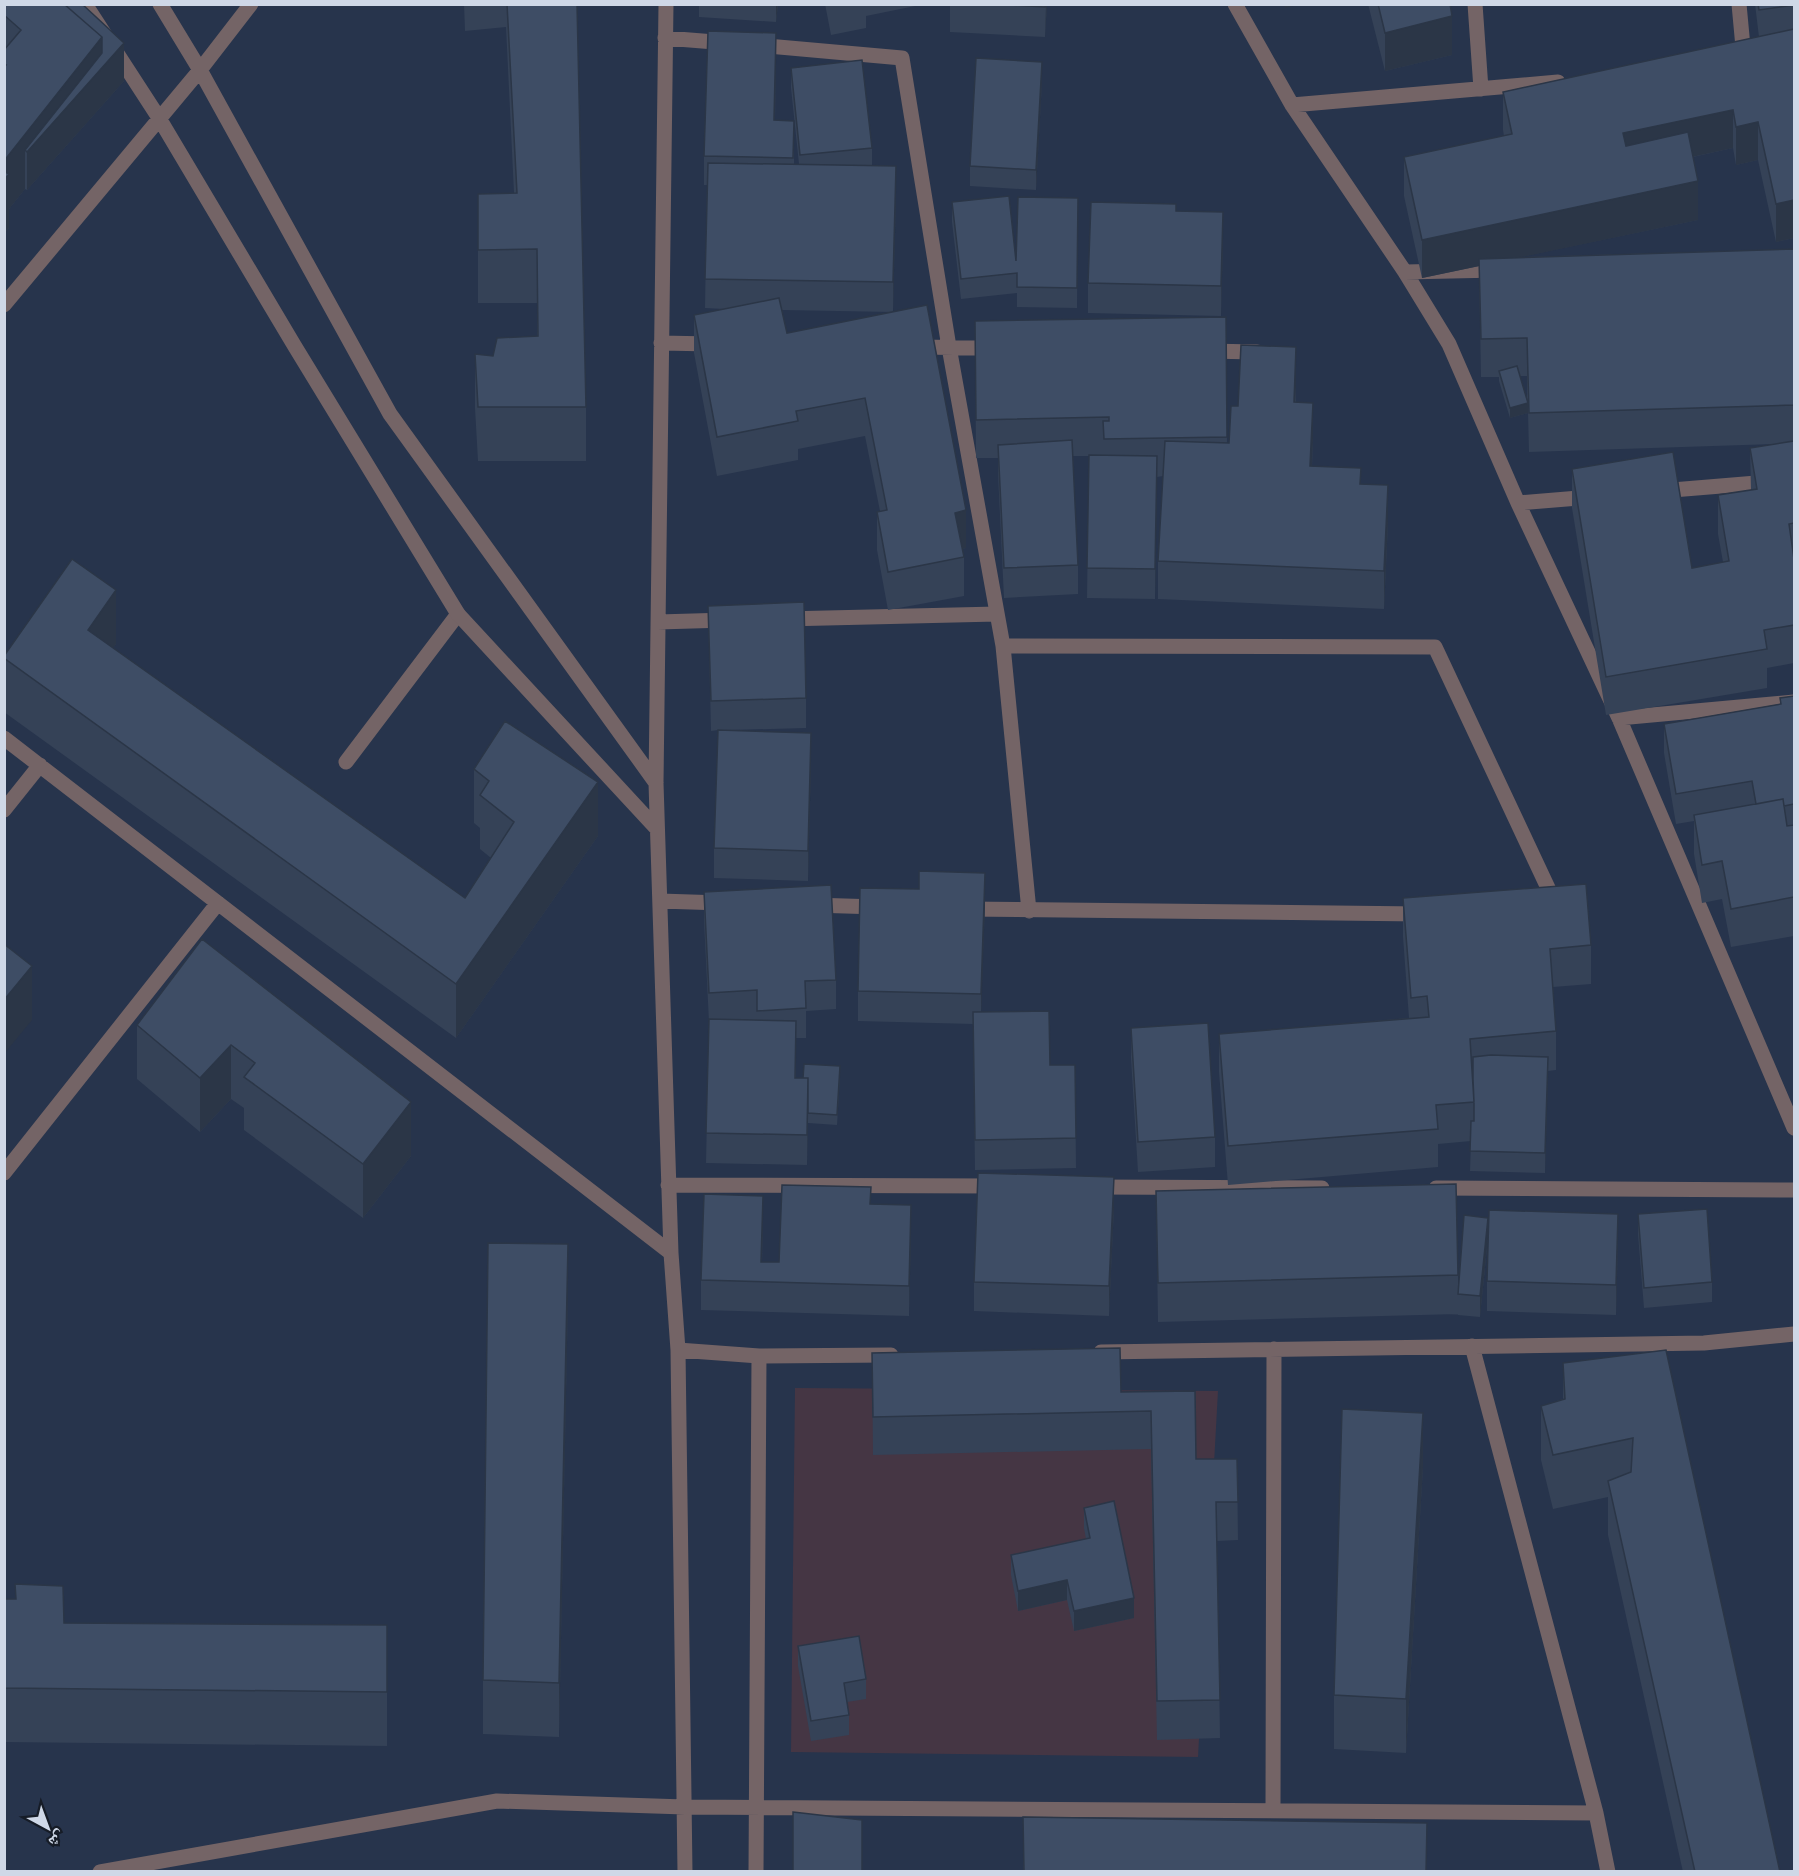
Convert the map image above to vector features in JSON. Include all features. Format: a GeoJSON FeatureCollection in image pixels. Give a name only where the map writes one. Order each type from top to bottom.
{"type":"FeatureCollection","features":[{"type":"Feature","properties":{"kind":"street"},"geometry":{"type":"LineString","coordinates":[[85,4],[159,118],[458,614],[657,829]]}},
{"type":"Feature","properties":{"kind":"street"},"geometry":{"type":"LineString","coordinates":[[160,4],[200,70],[390,414],[656,783]]}},
{"type":"Feature","properties":{"kind":"street"},"geometry":{"type":"LineString","coordinates":[[4,304],[200,70],[251,4]]}},
{"type":"Feature","properties":{"kind":"street"},"geometry":{"type":"LineString","coordinates":[[666,4],[656,783],[668,1185],[678,1350],[685,1872]]}},
{"type":"Feature","properties":{"kind":"street"},"geometry":{"type":"LineString","coordinates":[[1234,4],[1292,105],[1405,272],[1449,345],[1518,503],[1618,717],[1794,1128]]}},
{"type":"Feature","properties":{"kind":"street"},"geometry":{"type":"LineString","coordinates":[[1474,4],[1481,89]]}},
{"type":"Feature","properties":{"kind":"street"},"geometry":{"type":"LineString","coordinates":[[1739,4],[1744,66]]}},
{"type":"Feature","properties":{"kind":"street"},"geometry":{"type":"LineString","coordinates":[[665,38],[902,58],[949,347],[1003,646],[1029,911]]}},
{"type":"Feature","properties":{"kind":"street"},"geometry":{"type":"LineString","coordinates":[[1292,105],[1577,81]]}},
{"type":"Feature","properties":{"kind":"street"},"geometry":{"type":"LineString","coordinates":[[1405,272],[1511,269]]}},
{"type":"Feature","properties":{"kind":"street"},"geometry":{"type":"LineString","coordinates":[[661,344],[721,344]]}},
{"type":"Feature","properties":{"kind":"street"},"geometry":{"type":"LineString","coordinates":[[901,347],[1008,348]]}},
{"type":"Feature","properties":{"kind":"street"},"geometry":{"type":"LineString","coordinates":[[1198,351],[1257,352]]}},
{"type":"Feature","properties":{"kind":"street"},"geometry":{"type":"LineString","coordinates":[[1645,493],[1794,480]]}},
{"type":"Feature","properties":{"kind":"street"},"geometry":{"type":"LineString","coordinates":[[1518,503],[1610,495]]}},
{"type":"Feature","properties":{"kind":"street"},"geometry":{"type":"LineString","coordinates":[[346,762],[458,614]]}},
{"type":"Feature","properties":{"kind":"street"},"geometry":{"type":"LineString","coordinates":[[764,619],[998,614]]}},
{"type":"Feature","properties":{"kind":"street"},"geometry":{"type":"LineString","coordinates":[[658,622],[740,620]]}},
{"type":"Feature","properties":{"kind":"street"},"geometry":{"type":"LineString","coordinates":[[1003,646],[1435,647],[1561,915],[1549,914]]}},
{"type":"Feature","properties":{"kind":"street"},"geometry":{"type":"LineString","coordinates":[[1618,717],[1794,702]]}},
{"type":"Feature","properties":{"kind":"street"},"geometry":{"type":"LineString","coordinates":[[4,738],[671,1253]]}},
{"type":"Feature","properties":{"kind":"street"},"geometry":{"type":"LineString","coordinates":[[4,810],[40,765]]}},
{"type":"Feature","properties":{"kind":"street"},"geometry":{"type":"LineString","coordinates":[[660,901],[731,903]]}},
{"type":"Feature","properties":{"kind":"street"},"geometry":{"type":"LineString","coordinates":[[4,1173],[218,903]]}},
{"type":"Feature","properties":{"kind":"street"},"geometry":{"type":"LineString","coordinates":[[802,905],[898,907]]}},
{"type":"Feature","properties":{"kind":"street"},"geometry":{"type":"LineString","coordinates":[[945,909],[1431,914]]}},
{"type":"Feature","properties":{"kind":"street"},"geometry":{"type":"LineString","coordinates":[[668,1185],[1016,1186]]}},
{"type":"Feature","properties":{"kind":"street"},"geometry":{"type":"LineString","coordinates":[[1076,1186],[1339,1188]]}},
{"type":"Feature","properties":{"kind":"street"},"geometry":{"type":"LineString","coordinates":[[1423,1188],[1794,1190]]}},
{"type":"Feature","properties":{"kind":"street"},"geometry":{"type":"LineString","coordinates":[[1082,1352],[1704,1343],[1794,1334]]}},
{"type":"Feature","properties":{"kind":"street"},"geometry":{"type":"LineString","coordinates":[[1472,1346],[1596,1813],[1608,1872]]}},
{"type":"Feature","properties":{"kind":"street"},"geometry":{"type":"LineString","coordinates":[[1273,1810],[1274,1349]]}},
{"type":"Feature","properties":{"kind":"street"},"geometry":{"type":"LineString","coordinates":[[678,1350],[759,1356],[903,1354]]}},
{"type":"Feature","properties":{"kind":"street"},"geometry":{"type":"LineString","coordinates":[[756,1872],[759,1356]]}},
{"type":"Feature","properties":{"kind":"street"},"geometry":{"type":"LineString","coordinates":[[100,1872],[497,1801],[685,1807],[1596,1813]]}},
{"type":"Feature","properties":{"kind":"shaded area"},"geometry":{"type":"Polygon","coordinates":[[[795,1388],[1218,1391],[1198,1757],[791,1752],[795,1388]]]}},
{"type":"Feature","properties":{"kind":"building"},"geometry":{"type":"Polygon","coordinates":[[[4,4],[64,4],[102,37],[4,161],[4,67],[6,65],[4,64],[4,50],[21,30],[4,15],[4,4]]]}},
{"type":"Feature","properties":{"kind":"building"},"geometry":{"type":"Polygon","coordinates":[[[64,4],[82,4],[124,43],[27,152],[25,150],[102,53],[102,37],[64,4]]]}},
{"type":"Feature","properties":{"kind":"building"},"geometry":{"type":"Polygon","coordinates":[[[507,4],[577,4],[586,407],[478,407],[475,354],[493,356],[497,338],[538,336],[537,249],[478,250],[478,194],[517,193],[507,4]]]}},
{"type":"Feature","properties":{"kind":"building"},"geometry":{"type":"Polygon","coordinates":[[[993,4],[1046,4],[1045,7],[993,4]]]}},
{"type":"Feature","properties":{"kind":"building"},"geometry":{"type":"Polygon","coordinates":[[[1378,4],[1450,4],[1452,16],[1385,33],[1378,4]]]}},
{"type":"Feature","properties":{"kind":"building"},"geometry":{"type":"Polygon","coordinates":[[[1758,4],[1794,4],[1794,5],[1759,10],[1758,4]]]}},
{"type":"Feature","properties":{"kind":"building"},"geometry":{"type":"Polygon","coordinates":[[[1794,29],[1794,200],[1776,204],[1758,122],[1736,127],[1733,110],[1623,133],[1626,146],[1688,132],[1698,181],[1422,240],[1404,157],[1512,134],[1503,92],[1794,29]]]}},
{"type":"Feature","properties":{"kind":"building"},"geometry":{"type":"Polygon","coordinates":[[[708,31],[776,33],[774,120],[794,121],[793,158],[704,156],[708,31]]]}},
{"type":"Feature","properties":{"kind":"building"},"geometry":{"type":"Polygon","coordinates":[[[976,58],[1042,62],[1036,170],[970,166],[976,58]]]}},
{"type":"Feature","properties":{"kind":"building"},"geometry":{"type":"Polygon","coordinates":[[[862,60],[872,148],[800,155],[791,68],[862,60]]]}},
{"type":"Feature","properties":{"kind":"building"},"geometry":{"type":"Polygon","coordinates":[[[708,163],[896,166],[893,282],[705,279],[708,163]]]}},
{"type":"Feature","properties":{"kind":"building"},"geometry":{"type":"Polygon","coordinates":[[[1009,196],[1016,261],[1018,197],[1078,198],[1077,288],[1017,287],[1017,273],[961,279],[952,202],[1009,196]]]}},
{"type":"Feature","properties":{"kind":"building"},"geometry":{"type":"Polygon","coordinates":[[[1091,202],[1176,204],[1176,211],[1223,212],[1221,286],[1088,283],[1091,202]]]}},
{"type":"Feature","properties":{"kind":"building"},"geometry":{"type":"Polygon","coordinates":[[[1794,249],[1794,405],[1529,413],[1527,338],[1481,339],[1479,259],[1794,249]]]}},
{"type":"Feature","properties":{"kind":"building"},"geometry":{"type":"Polygon","coordinates":[[[779,298],[787,333],[927,305],[966,510],[955,513],[964,557],[888,572],[877,512],[887,510],[865,398],[796,411],[798,421],[717,437],[694,315],[779,298]]]}},
{"type":"Feature","properties":{"kind":"building"},"geometry":{"type":"Polygon","coordinates":[[[1226,317],[1227,437],[1104,439],[1103,421],[1109,421],[1109,417],[976,420],[975,321],[1226,317]]]}},
{"type":"Feature","properties":{"kind":"building"},"geometry":{"type":"Polygon","coordinates":[[[1241,345],[1296,347],[1294,402],[1313,403],[1310,466],[1361,468],[1360,484],[1388,485],[1384,571],[1158,561],[1165,441],[1229,443],[1231,406],[1238,406],[1241,345]]]}},
{"type":"Feature","properties":{"kind":"building"},"geometry":{"type":"Polygon","coordinates":[[[1517,366],[1528,403],[1510,408],[1499,371],[1517,366]]]}},
{"type":"Feature","properties":{"kind":"building"},"geometry":{"type":"Polygon","coordinates":[[[1072,440],[1078,565],[1004,568],[998,445],[1072,440]]]}},
{"type":"Feature","properties":{"kind":"building"},"geometry":{"type":"Polygon","coordinates":[[[1794,441],[1794,523],[1789,524],[1794,559],[1794,625],[1764,630],[1767,649],[1606,677],[1572,469],[1673,452],[1692,568],[1729,561],[1718,495],[1757,489],[1750,448],[1794,441]]]}},
{"type":"Feature","properties":{"kind":"building"},"geometry":{"type":"Polygon","coordinates":[[[1089,455],[1157,456],[1155,569],[1087,568],[1089,455]]]}},
{"type":"Feature","properties":{"kind":"building"},"geometry":{"type":"Polygon","coordinates":[[[72,559],[116,590],[88,630],[465,898],[514,822],[480,795],[489,781],[474,769],[505,721],[598,782],[456,984],[4,658],[72,559]]]}},
{"type":"Feature","properties":{"kind":"building"},"geometry":{"type":"Polygon","coordinates":[[[804,602],[806,698],[711,701],[708,606],[804,602]]]}},
{"type":"Feature","properties":{"kind":"building"},"geometry":{"type":"Polygon","coordinates":[[[1794,696],[1794,804],[1784,806],[1783,799],[1756,804],[1752,781],[1676,794],[1664,724],[1781,704],[1780,698],[1794,696]]]}},
{"type":"Feature","properties":{"kind":"building"},"geometry":{"type":"Polygon","coordinates":[[[718,730],[811,733],[808,851],[714,848],[718,730]]]}},
{"type":"Feature","properties":{"kind":"building"},"geometry":{"type":"Polygon","coordinates":[[[1783,799],[1787,826],[1794,825],[1794,897],[1731,909],[1722,861],[1702,865],[1694,815],[1783,799]]]}},
{"type":"Feature","properties":{"kind":"building"},"geometry":{"type":"Polygon","coordinates":[[[919,871],[985,873],[981,994],[858,991],[860,888],[919,889],[919,871]]]}},
{"type":"Feature","properties":{"kind":"building"},"geometry":{"type":"Polygon","coordinates":[[[1586,884],[1591,945],[1550,949],[1556,1031],[1470,1039],[1474,1102],[1436,1105],[1438,1129],[1228,1146],[1219,1034],[1429,1017],[1427,996],[1411,998],[1403,898],[1586,884]]]}},
{"type":"Feature","properties":{"kind":"building"},"geometry":{"type":"Polygon","coordinates":[[[831,885],[836,980],[805,981],[806,1008],[757,1011],[757,990],[709,993],[704,892],[831,885]]]}},
{"type":"Feature","properties":{"kind":"building"},"geometry":{"type":"Polygon","coordinates":[[[202,939],[411,1102],[363,1164],[244,1077],[255,1063],[231,1045],[200,1078],[137,1025],[202,939]]]}},
{"type":"Feature","properties":{"kind":"building"},"geometry":{"type":"Polygon","coordinates":[[[4,944],[32,966],[4,1000],[4,944]]]}},
{"type":"Feature","properties":{"kind":"building"},"geometry":{"type":"Polygon","coordinates":[[[1049,1011],[1050,1065],[1075,1065],[1076,1138],[975,1140],[973,1012],[1049,1011]]]}},
{"type":"Feature","properties":{"kind":"building"},"geometry":{"type":"Polygon","coordinates":[[[709,1019],[796,1021],[795,1078],[808,1078],[807,1135],[706,1133],[709,1019]]]}},
{"type":"Feature","properties":{"kind":"building"},"geometry":{"type":"Polygon","coordinates":[[[1208,1023],[1215,1137],[1138,1142],[1131,1028],[1208,1023]]]}},
{"type":"Feature","properties":{"kind":"building"},"geometry":{"type":"Polygon","coordinates":[[[1491,1055],[1548,1057],[1545,1153],[1470,1151],[1471,1121],[1474,1121],[1473,1057],[1491,1055]]]}},
{"type":"Feature","properties":{"kind":"building"},"geometry":{"type":"Polygon","coordinates":[[[804,1064],[840,1066],[837,1115],[808,1113],[808,1078],[803,1078],[804,1064]]]}},
{"type":"Feature","properties":{"kind":"building"},"geometry":{"type":"Polygon","coordinates":[[[978,1173],[1114,1177],[1109,1286],[974,1282],[978,1173]]]}},
{"type":"Feature","properties":{"kind":"building"},"geometry":{"type":"Polygon","coordinates":[[[1456,1184],[1458,1275],[1158,1283],[1156,1191],[1456,1184]]]}},
{"type":"Feature","properties":{"kind":"building"},"geometry":{"type":"Polygon","coordinates":[[[782,1185],[871,1187],[870,1204],[911,1205],[909,1286],[701,1280],[704,1194],[763,1196],[761,1262],[779,1262],[782,1185]]]}},
{"type":"Feature","properties":{"kind":"building"},"geometry":{"type":"Polygon","coordinates":[[[1707,1209],[1712,1282],[1644,1288],[1638,1214],[1707,1209]]]}},
{"type":"Feature","properties":{"kind":"building"},"geometry":{"type":"Polygon","coordinates":[[[1489,1210],[1618,1214],[1616,1285],[1487,1281],[1489,1210]]]}},
{"type":"Feature","properties":{"kind":"building"},"geometry":{"type":"Polygon","coordinates":[[[1464,1215],[1488,1218],[1480,1296],[1458,1294],[1464,1215]]]}},
{"type":"Feature","properties":{"kind":"building"},"geometry":{"type":"Polygon","coordinates":[[[488,1243],[568,1244],[559,1683],[483,1680],[488,1243]]]}},
{"type":"Feature","properties":{"kind":"building"},"geometry":{"type":"Polygon","coordinates":[[[1120,1348],[1121,1392],[1195,1391],[1196,1459],[1237,1459],[1238,1502],[1216,1502],[1220,1700],[1157,1701],[1151,1411],[873,1417],[872,1353],[1120,1348]]]}},
{"type":"Feature","properties":{"kind":"building"},"geometry":{"type":"Polygon","coordinates":[[[1666,1350],[1780,1872],[1695,1872],[1608,1481],[1631,1472],[1633,1438],[1553,1455],[1541,1406],[1565,1399],[1563,1363],[1666,1350]]]}},
{"type":"Feature","properties":{"kind":"building"},"geometry":{"type":"Polygon","coordinates":[[[1342,1409],[1423,1413],[1406,1699],[1334,1695],[1342,1409]]]}},
{"type":"Feature","properties":{"kind":"building"},"geometry":{"type":"Polygon","coordinates":[[[1114,1501],[1134,1598],[1074,1611],[1067,1580],[1018,1591],[1011,1555],[1090,1538],[1084,1508],[1114,1501]]]}},
{"type":"Feature","properties":{"kind":"building"},"geometry":{"type":"Polygon","coordinates":[[[15,1584],[63,1586],[64,1623],[387,1625],[387,1692],[4,1688],[4,1599],[16,1599],[15,1584]]]}},
{"type":"Feature","properties":{"kind":"building"},"geometry":{"type":"Polygon","coordinates":[[[859,1636],[866,1679],[844,1683],[849,1715],[811,1721],[798,1646],[859,1636]]]}},
{"type":"Feature","properties":{"kind":"building"},"geometry":{"type":"Polygon","coordinates":[[[793,1812],[862,1820],[862,1872],[793,1872],[793,1812]]]}},
{"type":"Feature","properties":{"kind":"building"},"geometry":{"type":"Polygon","coordinates":[[[1023,1817],[1427,1823],[1426,1872],[1024,1872],[1023,1817]]]}}]}
